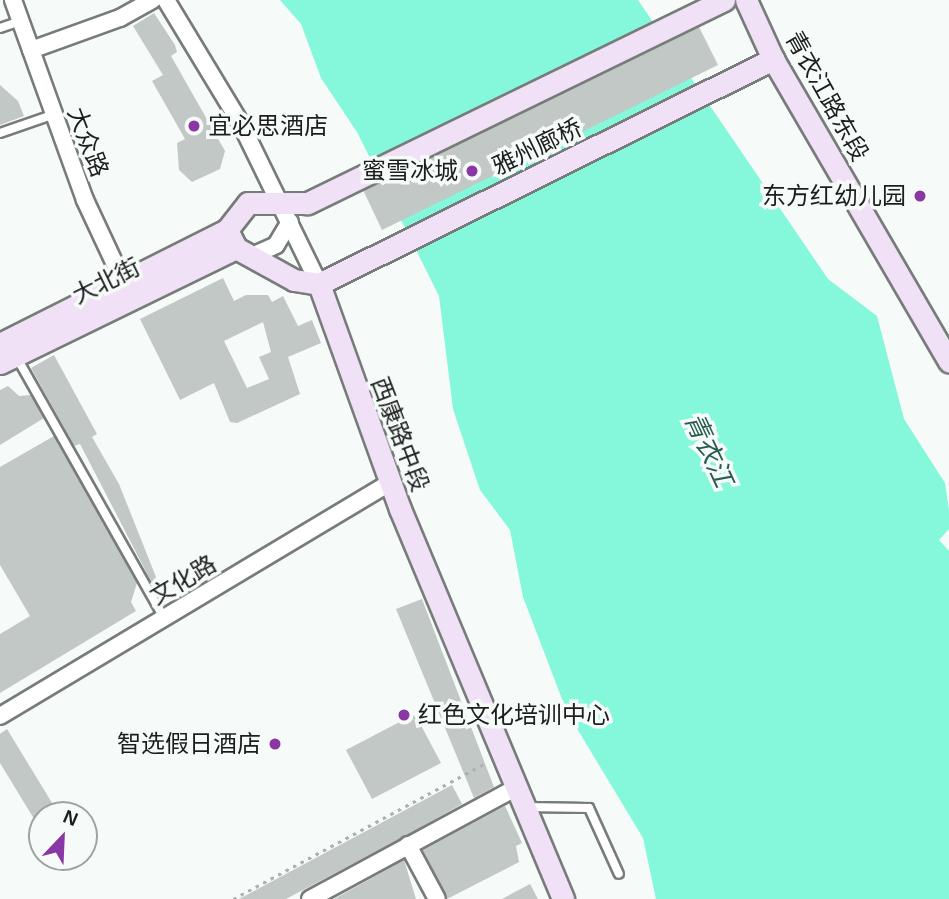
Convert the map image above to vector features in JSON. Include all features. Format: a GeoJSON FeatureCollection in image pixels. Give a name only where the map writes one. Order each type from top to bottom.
{"type":"FeatureCollection","features":[{"type":"Feature","properties":{"kind":"main road","name":"青衣江路东段"},"geometry":{"type":"LineString","coordinates":[[746,0],[764,63],[949,362]]}},
{"type":"Feature","properties":{"kind":"main road","name":"雅州廊桥"},"geometry":{"type":"LineString","coordinates":[[286,214],[723,1]]}},
{"type":"Feature","properties":{"kind":"main road","name":"雅州廊桥"},"geometry":{"type":"LineString","coordinates":[[318,285],[764,63]]}},
{"type":"Feature","properties":{"kind":"main road"},"geometry":{"type":"LineString","coordinates":[[286,214],[265,200],[248,203],[239,244],[294,280],[318,285]]}},
{"type":"Feature","properties":{"kind":"main road","name":"大北街"},"geometry":{"type":"LineString","coordinates":[[5,354],[126,289],[239,244]]}},
{"type":"Feature","properties":{"kind":"main road","name":"西康路中段"},"geometry":{"type":"LineString","coordinates":[[318,285],[390,482],[563,899]]}},
{"type":"Feature","properties":{"kind":"street","name":"大众路"},"geometry":{"type":"LineString","coordinates":[[13,0],[52,114],[126,289]]}},
{"type":"Feature","properties":{"kind":"street"},"geometry":{"type":"LineString","coordinates":[[31,50],[120,18],[152,0]]}},
{"type":"Feature","properties":{"kind":"street","name":"西康路中段"},"geometry":{"type":"LineString","coordinates":[[166,0],[241,124],[318,285]]}},
{"type":"Feature","properties":{"kind":"street"},"geometry":{"type":"LineString","coordinates":[[239,244],[276,245],[286,214]]}},
{"type":"Feature","properties":{"kind":"street","name":"文化路"},"geometry":{"type":"LineString","coordinates":[[0,716],[390,482]]}},
{"type":"Feature","properties":{"kind":"street"},"geometry":{"type":"LineString","coordinates":[[310,899],[408,845],[519,798]]}},
{"type":"Feature","properties":{"kind":"street"},"geometry":{"type":"LineString","coordinates":[[408,845],[436,899]]}},
{"type":"Feature","properties":{"kind":"lane"},"geometry":{"type":"LineString","coordinates":[[0,28],[20,21]]}},
{"type":"Feature","properties":{"kind":"lane"},"geometry":{"type":"LineString","coordinates":[[0,133],[52,114]]}},
{"type":"Feature","properties":{"kind":"lane"},"geometry":{"type":"LineString","coordinates":[[5,354],[164,618]]}},
{"type":"Feature","properties":{"kind":"lane"},"geometry":{"type":"LineString","coordinates":[[519,798],[589,808],[619,874]]}},
{"type":"Feature","properties":{"kind":"path"},"geometry":{"type":"LineString","coordinates":[[233,899],[484,764]]}},
{"type":"Feature","properties":{"kind":"water","name":"青衣江"},"geometry":{"type":"Polygon","coordinates":[[[280,0],[638,0],[828,279],[877,316],[904,419],[945,483],[949,510],[949,529],[939,540],[949,551],[949,899],[656,899],[643,838],[567,712],[523,597],[510,530],[480,490],[453,409],[439,296],[357,132],[321,78],[301,24],[280,0]]]}},
{"type":"Feature","properties":{"kind":"building","name":"宜必思酒店"},"geometry":{"type":"Polygon","coordinates":[[[154,13],[175,45],[177,52],[171,56],[225,151],[220,169],[192,182],[179,170],[177,143],[185,139],[152,81],[163,75],[133,26],[154,13]]]}},
{"type":"Feature","properties":{"kind":"building"},"geometry":{"type":"Polygon","coordinates":[[[699,27],[718,65],[382,230],[363,190],[699,27]]]}},
{"type":"Feature","properties":{"kind":"building"},"geometry":{"type":"Polygon","coordinates":[[[0,85],[18,101],[24,116],[0,125],[0,85]]]}},
{"type":"Feature","properties":{"kind":"building"},"geometry":{"type":"Polygon","coordinates":[[[223,278],[234,301],[246,295],[268,295],[272,302],[283,296],[298,326],[312,320],[321,343],[288,357],[300,394],[237,423],[230,422],[214,383],[180,400],[140,319],[223,278]],[[263,322],[224,341],[247,388],[269,379],[259,357],[271,352],[263,322]]]}},
{"type":"Feature","properties":{"kind":"building"},"geometry":{"type":"Polygon","coordinates":[[[54,355],[97,434],[92,437],[119,484],[160,587],[155,589],[80,444],[74,446],[31,368],[54,355]]]}},
{"type":"Feature","properties":{"kind":"building"},"geometry":{"type":"Polygon","coordinates":[[[8,386],[19,396],[31,395],[44,418],[0,445],[0,390],[8,386]]]}},
{"type":"Feature","properties":{"kind":"building"},"geometry":{"type":"Polygon","coordinates":[[[54,436],[137,583],[131,602],[136,611],[0,693],[0,634],[30,616],[0,565],[0,467],[54,436]]]}},
{"type":"Feature","properties":{"kind":"building"},"geometry":{"type":"Polygon","coordinates":[[[422,599],[494,787],[474,798],[396,609],[422,599]]]}},
{"type":"Feature","properties":{"kind":"building"},"geometry":{"type":"Polygon","coordinates":[[[415,714],[441,763],[372,799],[346,750],[415,714]]]}},
{"type":"Feature","properties":{"kind":"building"},"geometry":{"type":"Polygon","coordinates":[[[7,729],[51,801],[28,801],[28,809],[0,763],[0,734],[7,729]]]}},
{"type":"Feature","properties":{"kind":"building"},"geometry":{"type":"Polygon","coordinates":[[[452,785],[462,804],[407,835],[286,899],[239,899],[452,785]]]}},
{"type":"Feature","properties":{"kind":"building"},"geometry":{"type":"Polygon","coordinates":[[[505,806],[522,843],[516,846],[519,862],[447,899],[423,850],[505,806]]]}},
{"type":"Feature","properties":{"kind":"building"},"geometry":{"type":"Polygon","coordinates":[[[404,860],[416,899],[334,899],[397,864],[404,860]]]}},
{"type":"Feature","properties":{"kind":"building"},"geometry":{"type":"Polygon","coordinates":[[[530,884],[538,899],[502,899],[530,884]]]}},
{"type":"Feature","properties":{"kind":"place","name":"宜必思酒店"},"geometry":{"type":"Point","coordinates":[194,126]}},
{"type":"Feature","properties":{"kind":"place","name":"蜜雪冰城"},"geometry":{"type":"Point","coordinates":[472,171]}},
{"type":"Feature","properties":{"kind":"place","name":"东方红幼儿园"},"geometry":{"type":"Point","coordinates":[920,196]}},
{"type":"Feature","properties":{"kind":"place","name":"红色文化培训中心"},"geometry":{"type":"Point","coordinates":[404,715]}},
{"type":"Feature","properties":{"kind":"place","name":"智选假日酒店"},"geometry":{"type":"Point","coordinates":[275,744]}}]}
